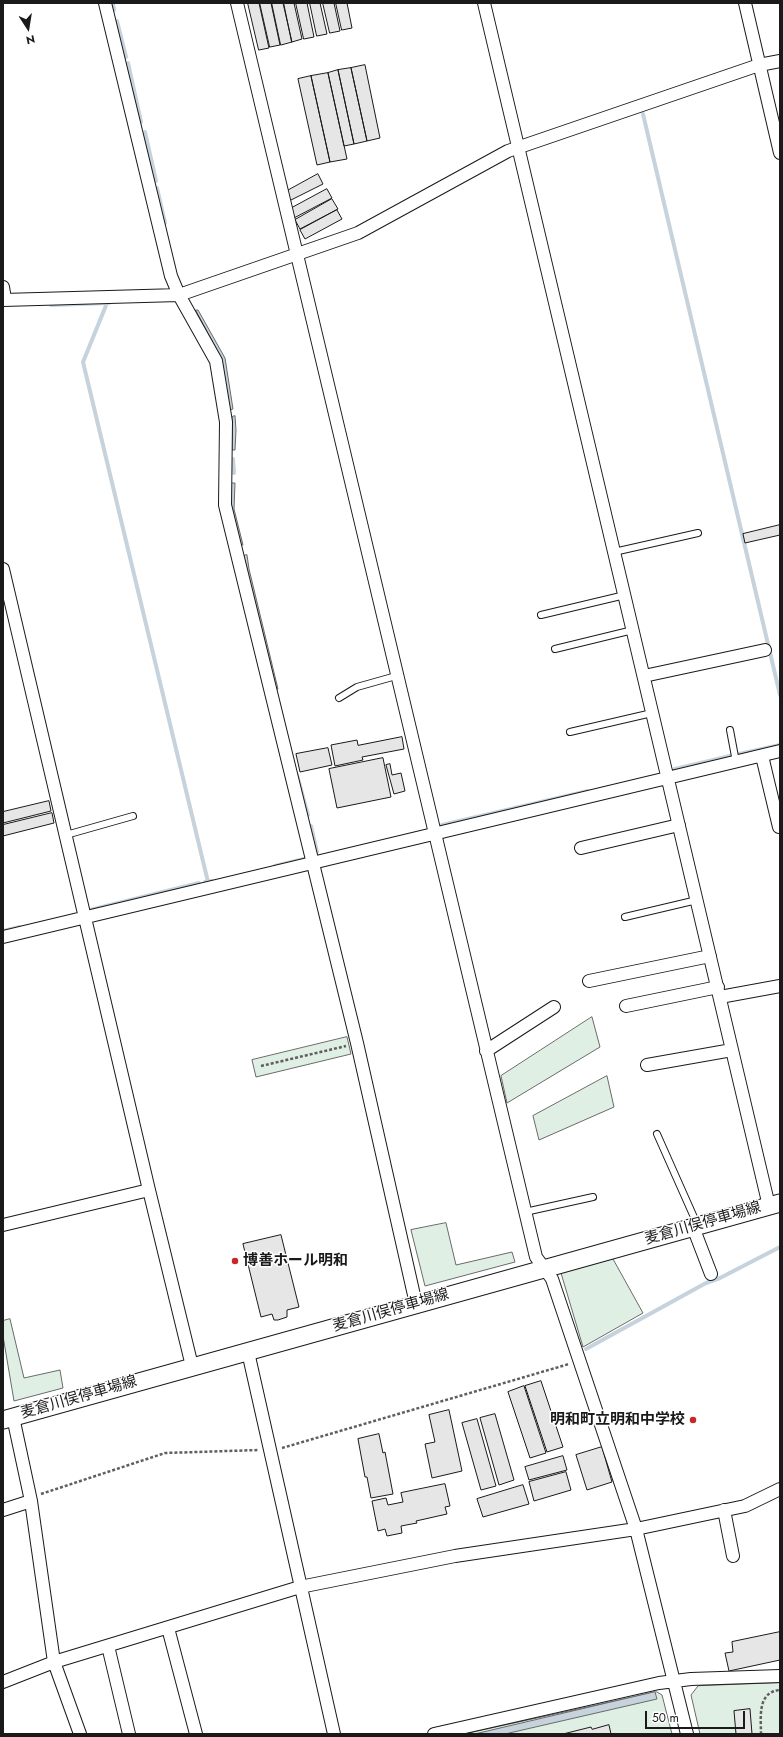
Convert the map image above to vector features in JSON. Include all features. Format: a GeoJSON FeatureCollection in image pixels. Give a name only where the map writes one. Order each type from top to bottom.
{"type":"FeatureCollection","features":[{"type":"Feature","properties":{"kind":"main road","name":"麦倉川俣停車場線"},"geometry":{"type":"LineString","coordinates":[[8,1419],[192,1366],[248,1352],[775,1204]]}},
{"type":"Feature","properties":{"kind":"street"},"geometry":{"type":"LineString","coordinates":[[105,3],[171,276],[179,295],[216,361],[226,422],[225,505],[270,697],[357,1043],[416,1304]]}},
{"type":"Feature","properties":{"kind":"street"},"geometry":{"type":"LineString","coordinates":[[237,3],[396,676],[536,1257],[552,1279],[636,1530],[675,1681],[687,1734]]}},
{"type":"Feature","properties":{"kind":"street"},"geometry":{"type":"LineString","coordinates":[[484,3],[732,1050],[775,1204]]}},
{"type":"Feature","properties":{"kind":"street"},"geometry":{"type":"LineString","coordinates":[[745,3],[780,153]]}},
{"type":"Feature","properties":{"kind":"street"},"geometry":{"type":"LineString","coordinates":[[3,287],[4,300],[179,295],[358,233],[508,151],[519,149],[759,66],[780,61]]}},
{"type":"Feature","properties":{"kind":"street"},"geometry":{"type":"LineString","coordinates":[[3,569],[149,1190],[192,1366]]}},
{"type":"Feature","properties":{"kind":"street"},"geometry":{"type":"LineString","coordinates":[[644,676],[765,650]]}},
{"type":"Feature","properties":{"kind":"street"},"geometry":{"type":"LineString","coordinates":[[3,937],[780,751]]}},
{"type":"Feature","properties":{"kind":"street"},"geometry":{"type":"LineString","coordinates":[[762,756],[779,827]]}},
{"type":"Feature","properties":{"kind":"street"},"geometry":{"type":"LineString","coordinates":[[581,848],[679,825]]}},
{"type":"Feature","properties":{"kind":"street"},"geometry":{"type":"LineString","coordinates":[[589,981],[710,956]]}},
{"type":"Feature","properties":{"kind":"street"},"geometry":{"type":"LineString","coordinates":[[626,1006],[719,992],[780,986]]}},
{"type":"Feature","properties":{"kind":"street"},"geometry":{"type":"LineString","coordinates":[[486,1051],[554,1007]]}},
{"type":"Feature","properties":{"kind":"street"},"geometry":{"type":"LineString","coordinates":[[647,1065],[732,1050]]}},
{"type":"Feature","properties":{"kind":"street"},"geometry":{"type":"LineString","coordinates":[[3,1225],[149,1190]]}},
{"type":"Feature","properties":{"kind":"street"},"geometry":{"type":"LineString","coordinates":[[695,1226],[711,1274]]}},
{"type":"Feature","properties":{"kind":"street"},"geometry":{"type":"LineString","coordinates":[[248,1352],[334,1734]]}},
{"type":"Feature","properties":{"kind":"street"},"geometry":{"type":"LineString","coordinates":[[8,1419],[31,1501],[54,1662],[80,1734]]}},
{"type":"Feature","properties":{"kind":"street"},"geometry":{"type":"LineString","coordinates":[[3,1682],[54,1662],[300,1587],[455,1556],[636,1530],[746,1506],[780,1489]]}},
{"type":"Feature","properties":{"kind":"street"},"geometry":{"type":"LineString","coordinates":[[3,1510],[31,1501]]}},
{"type":"Feature","properties":{"kind":"street"},"geometry":{"type":"LineString","coordinates":[[724,1510],[733,1556]]}},
{"type":"Feature","properties":{"kind":"street"},"geometry":{"type":"LineString","coordinates":[[168,1628],[196,1734]]}},
{"type":"Feature","properties":{"kind":"street"},"geometry":{"type":"LineString","coordinates":[[108,1646],[129,1734]]}},
{"type":"Feature","properties":{"kind":"street"},"geometry":{"type":"LineString","coordinates":[[434,1734],[659,1683],[691,1679],[780,1676]]}},
{"type":"Feature","properties":{"kind":"lane"},"geometry":{"type":"LineString","coordinates":[[614,552],[698,533]]}},
{"type":"Feature","properties":{"kind":"lane"},"geometry":{"type":"LineString","coordinates":[[541,615],[625,595]]}},
{"type":"Feature","properties":{"kind":"lane"},"geometry":{"type":"LineString","coordinates":[[555,649],[633,630]]}},
{"type":"Feature","properties":{"kind":"lane"},"geometry":{"type":"LineString","coordinates":[[339,698],[357,688],[396,676]]}},
{"type":"Feature","properties":{"kind":"lane"},"geometry":{"type":"LineString","coordinates":[[570,732],[652,713]]}},
{"type":"Feature","properties":{"kind":"lane"},"geometry":{"type":"LineString","coordinates":[[730,730],[736,762]]}},
{"type":"Feature","properties":{"kind":"lane"},"geometry":{"type":"LineString","coordinates":[[66,835],[133,816]]}},
{"type":"Feature","properties":{"kind":"lane"},"geometry":{"type":"LineString","coordinates":[[625,917],[697,900]]}},
{"type":"Feature","properties":{"kind":"lane"},"geometry":{"type":"LineString","coordinates":[[657,1134],[695,1226]]}},
{"type":"Feature","properties":{"kind":"lane"},"geometry":{"type":"LineString","coordinates":[[525,1212],[594,1197]]}},
{"type":"Feature","properties":{"kind":"path"},"geometry":{"type":"LineString","coordinates":[[261,1066],[357,1043]]}},
{"type":"Feature","properties":{"kind":"path"},"geometry":{"type":"LineString","coordinates":[[31,1501],[41,1494],[165,1453],[271,1450],[580,1361]]}},
{"type":"Feature","properties":{"kind":"path"},"geometry":{"type":"LineString","coordinates":[[761,1734],[761,1710],[763,1701],[768,1694],[780,1690]]}},
{"type":"Feature","properties":{"kind":"green space"},"geometry":{"type":"Polygon","coordinates":[[[592,1017],[600,1047],[507,1103],[501,1076],[592,1017]]]}},
{"type":"Feature","properties":{"kind":"green space"},"geometry":{"type":"Polygon","coordinates":[[[347,1037],[351,1054],[256,1077],[252,1060],[347,1037]]]}},
{"type":"Feature","properties":{"kind":"green space"},"geometry":{"type":"Polygon","coordinates":[[[607,1076],[614,1107],[539,1140],[533,1116],[607,1076]]]}},
{"type":"Feature","properties":{"kind":"green space"},"geometry":{"type":"Polygon","coordinates":[[[446,1223],[456,1265],[512,1252],[515,1262],[425,1286],[411,1230],[446,1223]]]}},
{"type":"Feature","properties":{"kind":"green space"},"geometry":{"type":"Polygon","coordinates":[[[613,1259],[643,1313],[583,1347],[561,1273],[613,1259]]]}},
{"type":"Feature","properties":{"kind":"green space"},"geometry":{"type":"Polygon","coordinates":[[[10,1319],[24,1378],[60,1370],[63,1388],[14,1401],[3,1336],[3,1321],[10,1319]]]}},
{"type":"Feature","properties":{"kind":"green space"},"geometry":{"type":"Polygon","coordinates":[[[780,1683],[780,1734],[700,1734],[691,1695],[698,1686],[780,1683]]]}},
{"type":"Feature","properties":{"kind":"green space"},"geometry":{"type":"Polygon","coordinates":[[[657,1692],[662,1695],[672,1734],[464,1734],[657,1692]]]}},
{"type":"Feature","properties":{"kind":"shaded area"},"geometry":{"type":"Polygon","coordinates":[[[196,310],[198,310],[225,358],[233,409],[230,410],[221,358],[196,310]]]}},
{"type":"Feature","properties":{"kind":"shaded area"},"geometry":{"type":"Polygon","coordinates":[[[235,416],[235,450],[232,450],[232,417],[235,416]]]}},
{"type":"Feature","properties":{"kind":"shaded area"},"geometry":{"type":"Polygon","coordinates":[[[231,483],[235,483],[234,509],[243,545],[239,545],[231,508],[231,483]]]}},
{"type":"Feature","properties":{"kind":"shaded area"},"geometry":{"type":"Polygon","coordinates":[[[247,555],[249,569],[278,689],[274,690],[243,556],[247,555]]]}},
{"type":"Feature","properties":{"kind":"shaded area"},"geometry":{"type":"Polygon","coordinates":[[[655,1692],[657,1699],[505,1734],[475,1734],[655,1692]]]}},
{"type":"Feature","properties":{"kind":"building"},"geometry":{"type":"Polygon","coordinates":[[[248,3],[259,3],[269,48],[259,50],[248,3]]]}},
{"type":"Feature","properties":{"kind":"building"},"geometry":{"type":"Polygon","coordinates":[[[260,3],[271,3],[280,45],[270,47],[260,3]]]}},
{"type":"Feature","properties":{"kind":"building"},"geometry":{"type":"Polygon","coordinates":[[[272,3],[283,3],[292,42],[281,45],[272,3]]]}},
{"type":"Feature","properties":{"kind":"building"},"geometry":{"type":"Polygon","coordinates":[[[284,3],[294,3],[302,39],[292,42],[284,3]]]}},
{"type":"Feature","properties":{"kind":"building"},"geometry":{"type":"Polygon","coordinates":[[[296,3],[307,3],[314,37],[304,39],[296,3]]]}},
{"type":"Feature","properties":{"kind":"building"},"geometry":{"type":"Polygon","coordinates":[[[310,3],[320,3],[327,34],[317,36],[310,3]]]}},
{"type":"Feature","properties":{"kind":"building"},"geometry":{"type":"Polygon","coordinates":[[[323,3],[334,3],[340,31],[330,33],[323,3]]]}},
{"type":"Feature","properties":{"kind":"building"},"geometry":{"type":"Polygon","coordinates":[[[336,3],[347,3],[352,28],[342,30],[336,3]]]}},
{"type":"Feature","properties":{"kind":"building"},"geometry":{"type":"Polygon","coordinates":[[[365,65],[380,138],[367,141],[351,68],[365,65]]]}},
{"type":"Feature","properties":{"kind":"building"},"geometry":{"type":"Polygon","coordinates":[[[351,68],[367,141],[354,144],[338,70],[351,68]]]}},
{"type":"Feature","properties":{"kind":"building"},"geometry":{"type":"Polygon","coordinates":[[[338,70],[354,144],[344,146],[328,73],[338,70]]]}},
{"type":"Feature","properties":{"kind":"building"},"geometry":{"type":"Polygon","coordinates":[[[328,73],[347,159],[330,162],[311,76],[328,73]]]}},
{"type":"Feature","properties":{"kind":"building"},"geometry":{"type":"Polygon","coordinates":[[[311,76],[330,162],[317,165],[298,79],[311,76]]]}},
{"type":"Feature","properties":{"kind":"building"},"geometry":{"type":"Polygon","coordinates":[[[318,174],[323,184],[289,201],[287,191],[318,174]]]}},
{"type":"Feature","properties":{"kind":"building"},"geometry":{"type":"Polygon","coordinates":[[[327,189],[332,198],[294,218],[290,209],[327,189]]]}},
{"type":"Feature","properties":{"kind":"building"},"geometry":{"type":"Polygon","coordinates":[[[332,199],[338,209],[300,229],[295,220],[332,199]]]}},
{"type":"Feature","properties":{"kind":"building"},"geometry":{"type":"Polygon","coordinates":[[[337,210],[342,219],[305,239],[300,230],[337,210]]]}},
{"type":"Feature","properties":{"kind":"building"},"geometry":{"type":"Polygon","coordinates":[[[780,525],[780,535],[745,543],[743,534],[780,525]]]}},
{"type":"Feature","properties":{"kind":"building"},"geometry":{"type":"Polygon","coordinates":[[[402,737],[404,749],[362,757],[363,760],[335,766],[331,745],[357,740],[358,745],[402,737]]]}},
{"type":"Feature","properties":{"kind":"building"},"geometry":{"type":"Polygon","coordinates":[[[328,748],[332,765],[300,772],[296,754],[328,748]]]}},
{"type":"Feature","properties":{"kind":"building"},"geometry":{"type":"Polygon","coordinates":[[[383,758],[391,797],[337,808],[329,769],[383,758]]]}},
{"type":"Feature","properties":{"kind":"building"},"geometry":{"type":"Polygon","coordinates":[[[390,764],[392,775],[401,773],[405,791],[394,794],[386,765],[390,764]]]}},
{"type":"Feature","properties":{"kind":"building"},"geometry":{"type":"Polygon","coordinates":[[[49,801],[51,811],[3,823],[3,812],[49,801]]]}},
{"type":"Feature","properties":{"kind":"building"},"geometry":{"type":"Polygon","coordinates":[[[52,813],[54,823],[3,836],[3,825],[52,813]]]}},
{"type":"Feature","properties":{"kind":"building"},"geometry":{"type":"Polygon","coordinates":[[[281,1235],[299,1307],[287,1310],[287,1317],[274,1320],[272,1314],[261,1317],[243,1244],[281,1235]]]}},
{"type":"Feature","properties":{"kind":"building"},"geometry":{"type":"Polygon","coordinates":[[[541,1381],[563,1447],[547,1452],[525,1386],[541,1381]]]}},
{"type":"Feature","properties":{"kind":"building"},"geometry":{"type":"Polygon","coordinates":[[[524,1386],[546,1453],[530,1458],[508,1392],[524,1386]]]}},
{"type":"Feature","properties":{"kind":"building"},"geometry":{"type":"Polygon","coordinates":[[[449,1410],[462,1471],[432,1478],[425,1444],[435,1442],[429,1415],[449,1410]]]}},
{"type":"Feature","properties":{"kind":"building"},"geometry":{"type":"Polygon","coordinates":[[[495,1414],[514,1480],[499,1485],[480,1418],[495,1414]]]}},
{"type":"Feature","properties":{"kind":"building"},"geometry":{"type":"Polygon","coordinates":[[[477,1419],[496,1486],[481,1490],[462,1423],[477,1419]]]}},
{"type":"Feature","properties":{"kind":"building"},"geometry":{"type":"Polygon","coordinates":[[[379,1434],[383,1453],[385,1452],[393,1494],[371,1498],[367,1477],[365,1477],[358,1439],[379,1434]]]}},
{"type":"Feature","properties":{"kind":"building"},"geometry":{"type":"Polygon","coordinates":[[[602,1447],[612,1482],[587,1490],[576,1455],[602,1447]]]}},
{"type":"Feature","properties":{"kind":"building"},"geometry":{"type":"Polygon","coordinates":[[[563,1456],[567,1470],[529,1480],[525,1467],[563,1456]]]}},
{"type":"Feature","properties":{"kind":"building"},"geometry":{"type":"Polygon","coordinates":[[[566,1472],[571,1490],[534,1501],[529,1482],[566,1472]]]}},
{"type":"Feature","properties":{"kind":"building"},"geometry":{"type":"Polygon","coordinates":[[[445,1484],[450,1506],[445,1507],[447,1514],[401,1526],[402,1533],[387,1536],[385,1529],[378,1531],[372,1501],[386,1498],[388,1505],[403,1502],[401,1493],[445,1484]]]}},
{"type":"Feature","properties":{"kind":"building"},"geometry":{"type":"Polygon","coordinates":[[[523,1485],[529,1504],[483,1517],[477,1499],[523,1485]]]}},
{"type":"Feature","properties":{"kind":"building"},"geometry":{"type":"Polygon","coordinates":[[[780,1632],[780,1660],[729,1671],[725,1653],[733,1652],[732,1642],[780,1632]]]}},
{"type":"Feature","properties":{"kind":"building"},"geometry":{"type":"Polygon","coordinates":[[[750,1709],[752,1734],[736,1734],[734,1711],[750,1709]]]}},
{"type":"Feature","properties":{"kind":"building"},"geometry":{"type":"Polygon","coordinates":[[[609,1725],[611,1734],[563,1734],[591,1727],[592,1729],[609,1725]]]}},
{"type":"Feature","properties":{"kind":"waterway"},"geometry":{"type":"LineString","coordinates":[[113,3],[114,10]]}},
{"type":"Feature","properties":{"kind":"waterway"},"geometry":{"type":"LineString","coordinates":[[117,21],[126,57]]}},
{"type":"Feature","properties":{"kind":"waterway"},"geometry":{"type":"LineString","coordinates":[[128,63],[141,122]]}},
{"type":"Feature","properties":{"kind":"waterway"},"geometry":{"type":"LineString","coordinates":[[643,114],[780,695]]}},
{"type":"Feature","properties":{"kind":"waterway"},"geometry":{"type":"LineString","coordinates":[[145,132],[156,181]]}},
{"type":"Feature","properties":{"kind":"waterway"},"geometry":{"type":"LineString","coordinates":[[157,188],[165,223]]}},
{"type":"Feature","properties":{"kind":"waterway"},"geometry":{"type":"LineString","coordinates":[[107,303],[83,362],[208,882]]}},
{"type":"Feature","properties":{"kind":"waterway"},"geometry":{"type":"LineString","coordinates":[[51,305],[109,303]]}},
{"type":"Feature","properties":{"kind":"waterway"},"geometry":{"type":"LineString","coordinates":[[233,459],[234,473]]}},
{"type":"Feature","properties":{"kind":"waterway"},"geometry":{"type":"LineString","coordinates":[[739,754],[780,745]]}},
{"type":"Feature","properties":{"kind":"waterway"},"geometry":{"type":"LineString","coordinates":[[675,769],[730,756]]}},
{"type":"Feature","properties":{"kind":"waterway"},"geometry":{"type":"LineString","coordinates":[[297,775],[308,815]]}},
{"type":"Feature","properties":{"kind":"waterway"},"geometry":{"type":"LineString","coordinates":[[442,825],[588,791]]}},
{"type":"Feature","properties":{"kind":"waterway"},"geometry":{"type":"LineString","coordinates":[[311,826],[317,852]]}},
{"type":"Feature","properties":{"kind":"waterway"},"geometry":{"type":"LineString","coordinates":[[275,866],[304,859]]}},
{"type":"Feature","properties":{"kind":"waterway"},"geometry":{"type":"LineString","coordinates":[[205,882],[212,881]]}},
{"type":"Feature","properties":{"kind":"waterway"},"geometry":{"type":"LineString","coordinates":[[90,910],[199,883]]}},
{"type":"Feature","properties":{"kind":"waterway"},"geometry":{"type":"LineString","coordinates":[[3,931],[20,927]]}},
{"type":"Feature","properties":{"kind":"waterway"},"geometry":{"type":"LineString","coordinates":[[586,1349],[706,1283],[720,1278],[780,1247]]}},
{"type":"Feature","properties":{"kind":"place","name":"博善ホール明和"},"geometry":{"type":"Point","coordinates":[235,1261]}},
{"type":"Feature","properties":{"kind":"place","name":"明和町立明和中学校"},"geometry":{"type":"Point","coordinates":[693,1420]}}]}
